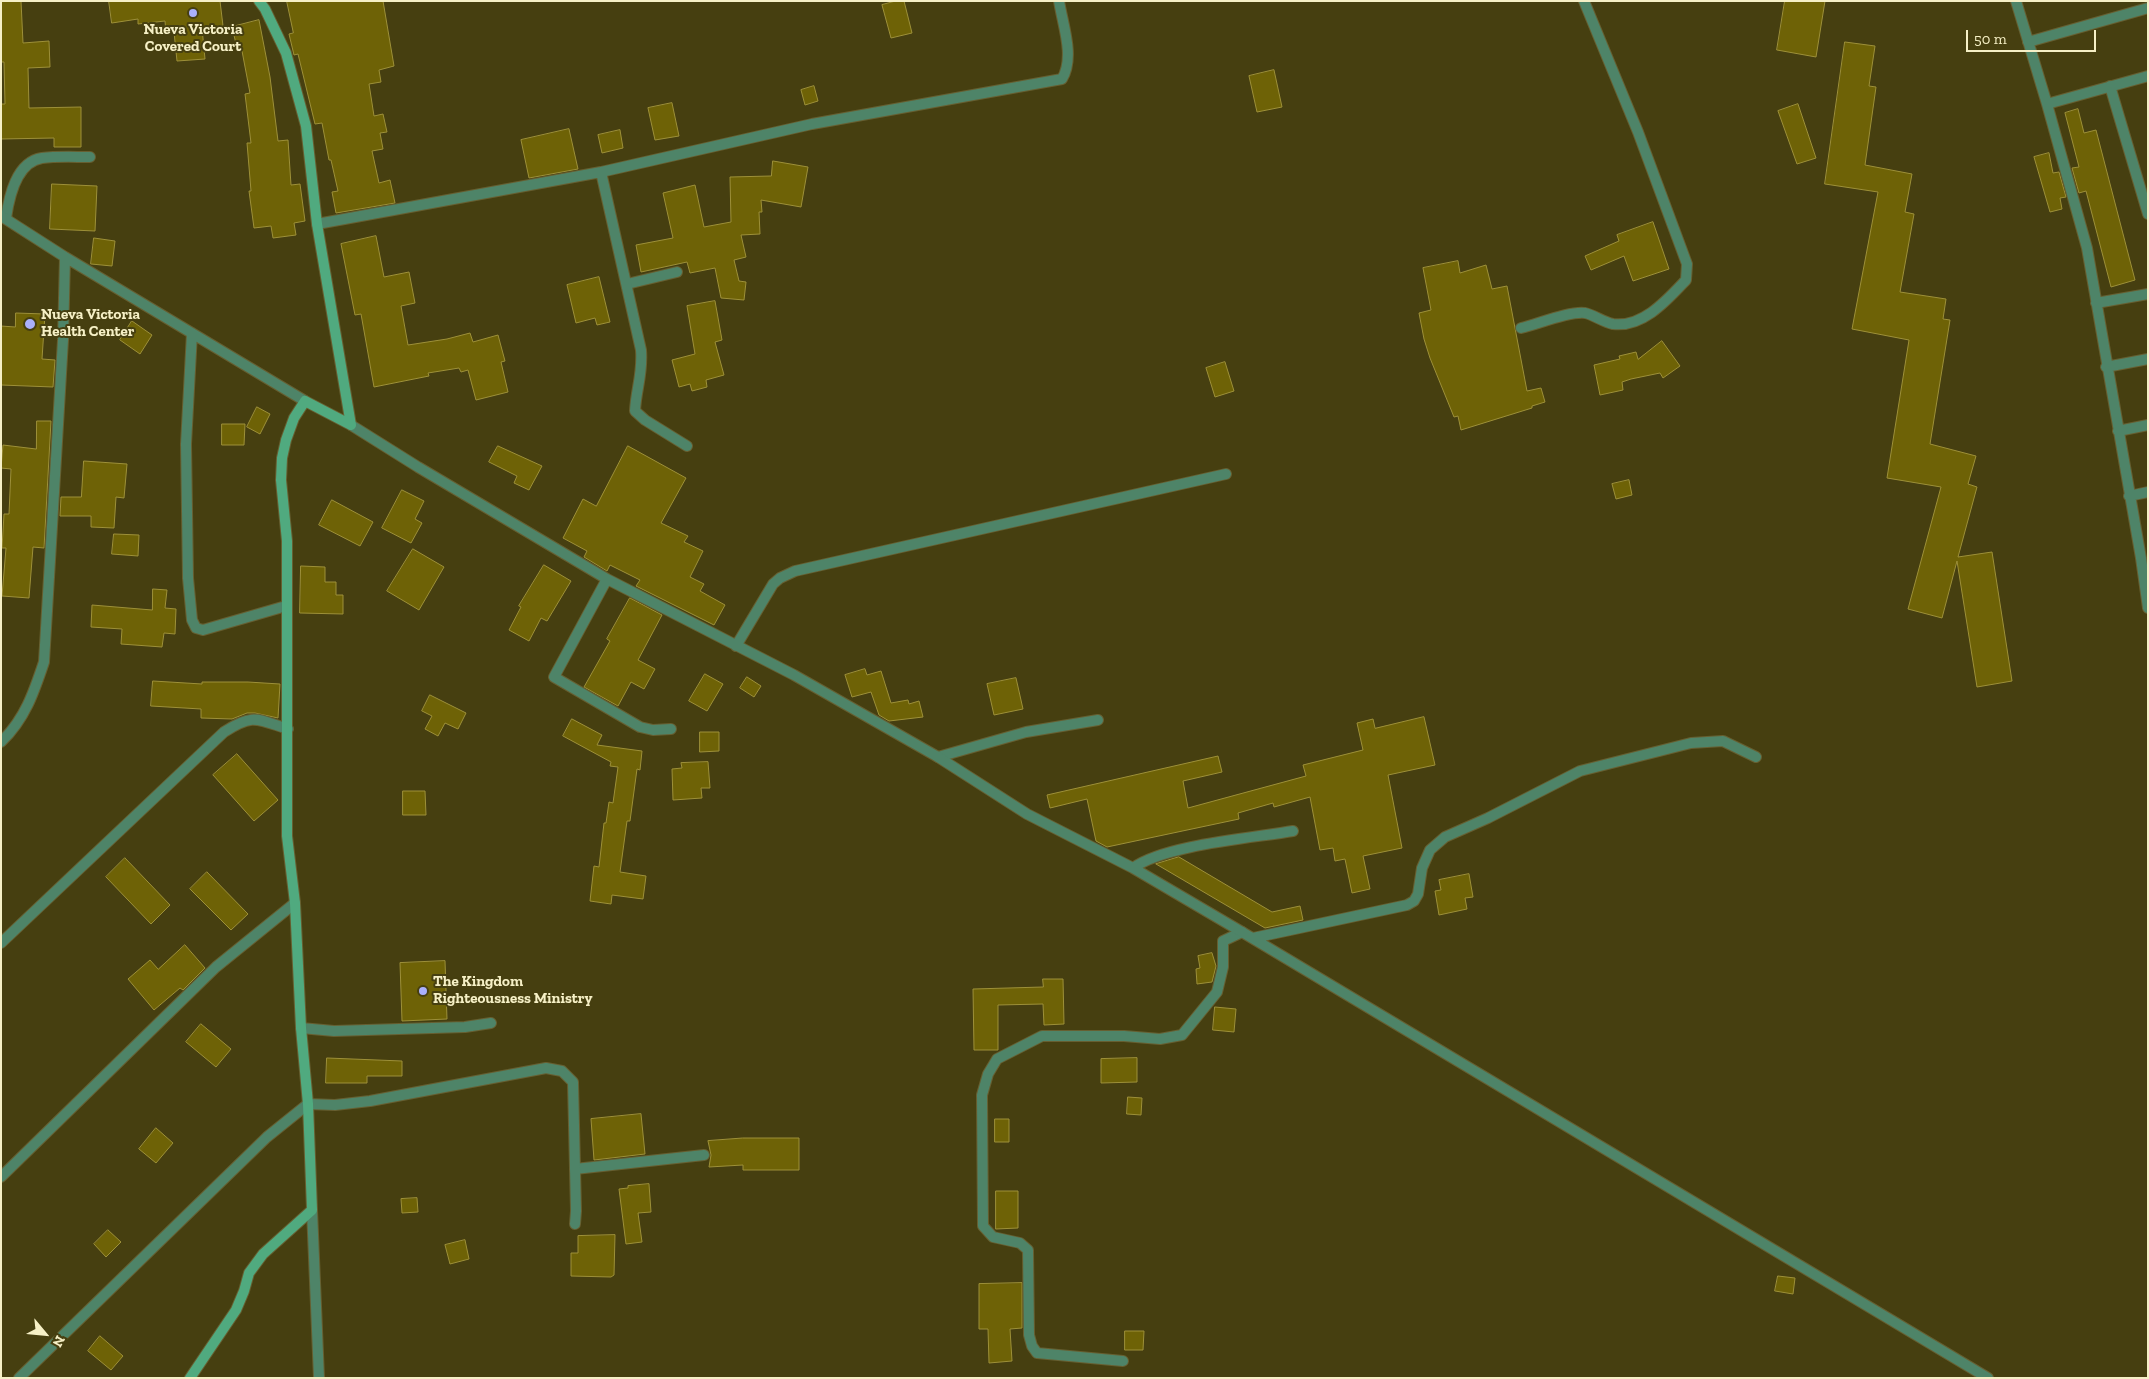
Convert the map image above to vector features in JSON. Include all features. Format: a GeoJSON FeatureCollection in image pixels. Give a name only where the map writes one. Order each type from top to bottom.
{"type":"FeatureCollection","features":[{"type":"Feature","properties":{"kind":"street"},"geometry":{"type":"LineString","coordinates":[[259,1],[278,34],[292,72],[306,126],[317,224],[351,425]]}},
{"type":"Feature","properties":{"kind":"street"},"geometry":{"type":"LineString","coordinates":[[317,224],[601,172],[812,124],[1062,79],[1067,72],[1069,60],[1059,1]]}},
{"type":"Feature","properties":{"kind":"street"},"geometry":{"type":"LineString","coordinates":[[1521,328],[1575,314],[1586,314],[1614,324],[1627,323],[1647,316],[1686,280],[1687,264],[1638,132],[1584,1]]}},
{"type":"Feature","properties":{"kind":"street"},"geometry":{"type":"LineString","coordinates":[[2016,1],[2087,248],[2129,496],[2144,558],[2148,608]]}},
{"type":"Feature","properties":{"kind":"street"},"geometry":{"type":"LineString","coordinates":[[2028,42],[2148,8]]}},
{"type":"Feature","properties":{"kind":"street"},"geometry":{"type":"LineString","coordinates":[[2047,104],[2148,76]]}},
{"type":"Feature","properties":{"kind":"street"},"geometry":{"type":"LineString","coordinates":[[2110,86],[2148,214]]}},
{"type":"Feature","properties":{"kind":"street"},"geometry":{"type":"LineString","coordinates":[[90,157],[41,158],[34,161],[26,167],[12,187],[4,217],[65,257],[305,401],[351,425],[607,580],[794,675],[938,757],[1027,814],[1132,868],[1253,938],[1988,1378]]}},
{"type":"Feature","properties":{"kind":"street"},"geometry":{"type":"LineString","coordinates":[[601,172],[642,350],[642,368],[635,397],[635,411],[645,420],[687,446]]}},
{"type":"Feature","properties":{"kind":"street"},"geometry":{"type":"LineString","coordinates":[[1,742],[22,718],[30,702],[44,662],[63,340],[65,257]]}},
{"type":"Feature","properties":{"kind":"street"},"geometry":{"type":"LineString","coordinates":[[627,284],[677,272]]}},
{"type":"Feature","properties":{"kind":"street"},"geometry":{"type":"LineString","coordinates":[[2096,303],[2148,294]]}},
{"type":"Feature","properties":{"kind":"street"},"geometry":{"type":"LineString","coordinates":[[192,333],[186,444],[188,578],[192,620],[196,628],[203,630],[286,606]]}},
{"type":"Feature","properties":{"kind":"street"},"geometry":{"type":"LineString","coordinates":[[2106,367],[2148,359]]}},
{"type":"Feature","properties":{"kind":"street"},"geometry":{"type":"LineString","coordinates":[[305,401],[294,418],[282,458],[281,480],[287,542],[288,728],[286,836],[295,903],[301,1028],[308,1104],[319,1378]]}},
{"type":"Feature","properties":{"kind":"street"},"geometry":{"type":"LineString","coordinates":[[2118,431],[2148,425]]}},
{"type":"Feature","properties":{"kind":"street"},"geometry":{"type":"LineString","coordinates":[[736,646],[773,584],[780,578],[795,571],[1226,474]]}},
{"type":"Feature","properties":{"kind":"street"},"geometry":{"type":"LineString","coordinates":[[2129,496],[2148,492]]}},
{"type":"Feature","properties":{"kind":"street"},"geometry":{"type":"LineString","coordinates":[[607,580],[554,677],[640,727],[653,730],[671,729]]}},
{"type":"Feature","properties":{"kind":"street"},"geometry":{"type":"LineString","coordinates":[[1,943],[224,732],[243,720],[256,718],[288,728]]}},
{"type":"Feature","properties":{"kind":"street"},"geometry":{"type":"LineString","coordinates":[[938,757],[1026,732],[1098,720]]}},
{"type":"Feature","properties":{"kind":"street"},"geometry":{"type":"LineString","coordinates":[[1253,938],[1407,905],[1414,901],[1418,894],[1422,868],[1430,850],[1445,837],[1488,818],[1580,771],[1691,743],[1724,740],[1756,757]]}},
{"type":"Feature","properties":{"kind":"street"},"geometry":{"type":"LineString","coordinates":[[1132,868],[1140,863],[1177,850],[1294,831]]}},
{"type":"Feature","properties":{"kind":"street"},"geometry":{"type":"LineString","coordinates":[[1,1177],[216,967],[295,903]]}},
{"type":"Feature","properties":{"kind":"street"},"geometry":{"type":"LineString","coordinates":[[1123,1361],[1037,1353],[1032,1346],[1029,1335],[1028,1250],[1020,1244],[993,1237],[983,1226],[982,1095],[996,1059],[1042,1036],[1124,1036],[1160,1039],[1182,1035],[1217,992],[1223,967],[1223,941],[1242,932]]}},
{"type":"Feature","properties":{"kind":"street"},"geometry":{"type":"LineString","coordinates":[[301,1028],[334,1031],[465,1027],[491,1023]]}},
{"type":"Feature","properties":{"kind":"street"},"geometry":{"type":"LineString","coordinates":[[19,1378],[267,1136],[308,1104],[335,1105],[370,1101],[546,1068],[562,1071],[573,1082],[575,1224]]}},
{"type":"Feature","properties":{"kind":"street"},"geometry":{"type":"LineString","coordinates":[[575,1169],[704,1155]]}},
{"type":"Feature","properties":{"kind":"street"},"geometry":{"type":"LineString","coordinates":[[190,1378],[236,1310],[249,1273],[263,1254],[312,1210]]}},
{"type":"Feature","properties":{"kind":"building"},"geometry":{"type":"Polygon","coordinates":[[[1,1],[21,1],[23,43],[49,41],[50,67],[28,68],[29,108],[81,107],[81,147],[54,147],[54,138],[1,139],[1,104],[5,104],[4,62],[1,62],[1,1]]]}},
{"type":"Feature","properties":{"kind":"building"},"geometry":{"type":"Polygon","coordinates":[[[109,1],[220,1],[223,26],[202,28],[205,59],[177,61],[174,32],[166,33],[165,21],[138,24],[138,19],[112,23],[109,1]]]}},
{"type":"Feature","properties":{"kind":"building"},"geometry":{"type":"Polygon","coordinates":[[[287,1],[383,1],[394,66],[379,70],[381,82],[369,84],[374,116],[383,114],[387,132],[380,133],[383,149],[372,151],[379,183],[390,180],[395,203],[336,213],[332,192],[338,191],[331,160],[329,160],[322,123],[315,124],[298,54],[294,55],[289,34],[293,33],[287,1]]]}},
{"type":"Feature","properties":{"kind":"building"},"geometry":{"type":"Polygon","coordinates":[[[904,1],[912,33],[891,38],[882,5],[904,1]]]}},
{"type":"Feature","properties":{"kind":"building"},"geometry":{"type":"Polygon","coordinates":[[[1785,1],[1825,1],[1816,57],[1777,50],[1785,1]]]}},
{"type":"Feature","properties":{"kind":"building"},"geometry":{"type":"Polygon","coordinates":[[[259,20],[270,77],[278,141],[288,140],[291,185],[300,184],[305,221],[294,223],[296,235],[273,238],[271,226],[254,228],[249,191],[251,191],[247,143],[251,143],[245,94],[250,93],[242,51],[238,52],[232,27],[259,20]]]}},
{"type":"Feature","properties":{"kind":"building"},"geometry":{"type":"Polygon","coordinates":[[[1845,42],[1875,46],[1869,86],[1876,87],[1865,165],[1912,174],[1905,212],[1914,214],[1900,292],[1946,299],[1943,319],[1950,320],[1930,444],[1976,456],[1968,484],[1977,487],[1958,557],[1992,552],[2012,681],[1977,687],[1957,561],[1942,618],[1908,609],[1941,487],[1887,478],[1909,340],[1852,329],[1878,192],[1825,184],[1845,42]]]}},
{"type":"Feature","properties":{"kind":"building"},"geometry":{"type":"Polygon","coordinates":[[[1274,70],[1282,107],[1257,112],[1249,76],[1274,70]]]}},
{"type":"Feature","properties":{"kind":"building"},"geometry":{"type":"Polygon","coordinates":[[[814,86],[818,101],[805,105],[801,90],[814,86]]]}},
{"type":"Feature","properties":{"kind":"building"},"geometry":{"type":"Polygon","coordinates":[[[672,103],[679,136],[655,140],[648,108],[672,103]]]}},
{"type":"Feature","properties":{"kind":"building"},"geometry":{"type":"Polygon","coordinates":[[[1798,104],[1816,158],[1797,164],[1778,111],[1798,104]]]}},
{"type":"Feature","properties":{"kind":"building"},"geometry":{"type":"Polygon","coordinates":[[[2078,109],[2084,133],[2096,130],[2135,280],[2111,287],[2086,191],[2079,193],[2072,168],[2079,167],[2065,113],[2078,109]]]}},
{"type":"Feature","properties":{"kind":"building"},"geometry":{"type":"Polygon","coordinates":[[[569,129],[578,169],[529,178],[521,140],[569,129]]]}},
{"type":"Feature","properties":{"kind":"building"},"geometry":{"type":"Polygon","coordinates":[[[620,130],[623,148],[602,153],[598,135],[620,130]]]}},
{"type":"Feature","properties":{"kind":"building"},"geometry":{"type":"Polygon","coordinates":[[[2049,153],[2053,173],[2059,172],[2066,197],[2060,198],[2062,209],[2050,212],[2034,157],[2049,153]]]}},
{"type":"Feature","properties":{"kind":"building"},"geometry":{"type":"Polygon","coordinates":[[[773,161],[808,167],[801,207],[761,200],[762,212],[759,212],[760,234],[741,235],[746,257],[734,260],[739,281],[746,282],[744,300],[721,298],[715,268],[690,273],[687,262],[641,272],[636,245],[673,238],[663,193],[695,185],[704,227],[731,222],[730,177],[771,176],[773,161]]]}},
{"type":"Feature","properties":{"kind":"building"},"geometry":{"type":"Polygon","coordinates":[[[52,184],[97,186],[95,231],[50,229],[52,184]]]}},
{"type":"Feature","properties":{"kind":"building"},"geometry":{"type":"Polygon","coordinates":[[[1653,222],[1669,269],[1633,281],[1624,256],[1591,270],[1585,256],[1619,241],[1617,235],[1653,222]]]}},
{"type":"Feature","properties":{"kind":"building"},"geometry":{"type":"Polygon","coordinates":[[[376,236],[384,277],[409,272],[415,303],[401,306],[408,345],[447,339],[470,333],[473,342],[498,335],[505,361],[501,362],[508,392],[476,400],[468,370],[461,372],[459,368],[428,373],[429,376],[374,387],[361,314],[355,315],[341,244],[376,236]]]}},
{"type":"Feature","properties":{"kind":"building"},"geometry":{"type":"Polygon","coordinates":[[[94,238],[115,241],[112,266],[91,264],[94,238]]]}},
{"type":"Feature","properties":{"kind":"building"},"geometry":{"type":"Polygon","coordinates":[[[1458,261],[1460,273],[1486,265],[1492,289],[1507,286],[1527,391],[1541,388],[1545,402],[1532,406],[1532,408],[1461,430],[1458,416],[1454,417],[1430,358],[1419,313],[1431,310],[1423,268],[1458,261]]]}},
{"type":"Feature","properties":{"kind":"building"},"geometry":{"type":"Polygon","coordinates":[[[599,277],[610,322],[597,325],[595,318],[576,323],[567,285],[599,277]]]}},
{"type":"Feature","properties":{"kind":"building"},"geometry":{"type":"Polygon","coordinates":[[[715,301],[722,340],[715,342],[724,375],[706,380],[707,387],[692,391],[690,384],[679,387],[672,360],[695,354],[687,306],[715,301]]]}},
{"type":"Feature","properties":{"kind":"building"},"geometry":{"type":"Polygon","coordinates":[[[16,313],[45,314],[42,359],[55,360],[53,387],[1,385],[1,326],[15,327],[16,313]]]}},
{"type":"Feature","properties":{"kind":"building"},"geometry":{"type":"Polygon","coordinates":[[[132,321],[152,335],[140,354],[120,340],[132,321]]]}},
{"type":"Feature","properties":{"kind":"building"},"geometry":{"type":"Polygon","coordinates":[[[1662,341],[1680,366],[1663,378],[1660,373],[1631,379],[1622,382],[1623,390],[1600,395],[1594,365],[1620,359],[1619,356],[1636,352],[1638,359],[1662,341]]]}},
{"type":"Feature","properties":{"kind":"building"},"geometry":{"type":"Polygon","coordinates":[[[1225,362],[1234,391],[1215,397],[1206,368],[1225,362]]]}},
{"type":"Feature","properties":{"kind":"building"},"geometry":{"type":"Polygon","coordinates":[[[257,407],[270,414],[260,434],[247,427],[257,407]]]}},
{"type":"Feature","properties":{"kind":"building"},"geometry":{"type":"Polygon","coordinates":[[[37,421],[51,421],[44,548],[33,547],[29,598],[2,596],[6,548],[2,548],[4,514],[9,514],[11,469],[1,468],[3,445],[36,449],[37,421]]]}},
{"type":"Feature","properties":{"kind":"building"},"geometry":{"type":"Polygon","coordinates":[[[222,424],[245,424],[244,445],[222,445],[222,424]]]}},
{"type":"Feature","properties":{"kind":"building"},"geometry":{"type":"Polygon","coordinates":[[[498,446],[542,466],[529,490],[514,483],[517,476],[489,462],[498,446]]]}},
{"type":"Feature","properties":{"kind":"building"},"geometry":{"type":"Polygon","coordinates":[[[628,446],[686,478],[661,523],[688,536],[684,542],[703,551],[690,577],[704,584],[700,591],[725,605],[714,625],[636,586],[640,580],[610,565],[607,571],[584,557],[587,551],[563,538],[583,499],[596,506],[628,446]]]}},
{"type":"Feature","properties":{"kind":"building"},"geometry":{"type":"Polygon","coordinates":[[[84,461],[127,464],[124,498],[116,497],[114,528],[91,527],[91,516],[60,516],[61,497],[81,497],[84,461]]]}},
{"type":"Feature","properties":{"kind":"building"},"geometry":{"type":"Polygon","coordinates":[[[1629,480],[1632,495],[1616,499],[1612,484],[1629,480]]]}},
{"type":"Feature","properties":{"kind":"building"},"geometry":{"type":"Polygon","coordinates":[[[402,490],[424,501],[415,519],[422,523],[411,543],[382,528],[402,490]]]}},
{"type":"Feature","properties":{"kind":"building"},"geometry":{"type":"Polygon","coordinates":[[[332,500],[373,522],[360,546],[319,525],[332,500]]]}},
{"type":"Feature","properties":{"kind":"building"},"geometry":{"type":"Polygon","coordinates":[[[114,534],[139,535],[138,556],[112,554],[114,534]]]}},
{"type":"Feature","properties":{"kind":"building"},"geometry":{"type":"Polygon","coordinates":[[[413,549],[444,567],[419,610],[387,591],[413,549]]]}},
{"type":"Feature","properties":{"kind":"building"},"geometry":{"type":"Polygon","coordinates":[[[544,565],[571,581],[547,621],[541,618],[529,641],[509,630],[521,607],[519,606],[544,565]]]}},
{"type":"Feature","properties":{"kind":"building"},"geometry":{"type":"Polygon","coordinates":[[[301,566],[325,567],[325,582],[336,582],[336,595],[343,595],[343,614],[300,613],[301,566]]]}},
{"type":"Feature","properties":{"kind":"building"},"geometry":{"type":"Polygon","coordinates":[[[153,589],[167,590],[165,608],[176,609],[175,634],[164,633],[162,647],[121,644],[122,629],[91,627],[92,605],[152,610],[153,589]]]}},
{"type":"Feature","properties":{"kind":"building"},"geometry":{"type":"Polygon","coordinates":[[[630,598],[662,615],[638,660],[655,669],[644,689],[631,682],[618,706],[584,687],[610,641],[607,639],[630,598]]]}},
{"type":"Feature","properties":{"kind":"building"},"geometry":{"type":"Polygon","coordinates":[[[865,669],[867,675],[881,671],[891,703],[908,700],[909,704],[919,701],[923,717],[889,721],[879,715],[871,692],[852,697],[845,675],[865,669]]]}},
{"type":"Feature","properties":{"kind":"building"},"geometry":{"type":"Polygon","coordinates":[[[705,674],[723,684],[707,711],[689,701],[705,674]]]}},
{"type":"Feature","properties":{"kind":"building"},"geometry":{"type":"Polygon","coordinates":[[[747,677],[761,686],[754,697],[740,688],[747,677]]]}},
{"type":"Feature","properties":{"kind":"building"},"geometry":{"type":"Polygon","coordinates":[[[1016,678],[1023,709],[994,715],[987,684],[1016,678]]]}},
{"type":"Feature","properties":{"kind":"building"},"geometry":{"type":"Polygon","coordinates":[[[153,681],[202,684],[202,682],[248,682],[280,684],[278,718],[247,713],[232,719],[201,718],[201,709],[151,706],[153,681]]]}},
{"type":"Feature","properties":{"kind":"building"},"geometry":{"type":"Polygon","coordinates":[[[430,695],[466,713],[458,729],[445,723],[438,736],[425,729],[432,716],[422,711],[430,695]]]}},
{"type":"Feature","properties":{"kind":"building"},"geometry":{"type":"Polygon","coordinates":[[[1424,717],[1435,765],[1388,775],[1402,848],[1363,856],[1370,889],[1352,893],[1345,859],[1335,861],[1333,848],[1320,850],[1310,797],[1274,807],[1273,803],[1238,813],[1239,819],[1107,847],[1096,841],[1087,799],[1050,808],[1047,795],[1218,756],[1222,772],[1183,781],[1188,808],[1306,776],[1303,765],[1363,750],[1357,723],[1373,719],[1375,728],[1424,717]]]}},
{"type":"Feature","properties":{"kind":"building"},"geometry":{"type":"Polygon","coordinates":[[[572,719],[602,735],[597,745],[642,751],[640,770],[637,769],[630,821],[627,821],[620,872],[646,876],[643,899],[612,895],[611,904],[590,901],[594,866],[599,867],[604,823],[606,823],[609,802],[613,803],[618,767],[610,766],[611,762],[563,736],[572,719]]]}},
{"type":"Feature","properties":{"kind":"building"},"geometry":{"type":"Polygon","coordinates":[[[700,732],[719,732],[719,751],[700,752],[700,732]]]}},
{"type":"Feature","properties":{"kind":"building"},"geometry":{"type":"Polygon","coordinates":[[[237,754],[278,800],[254,821],[213,775],[237,754]]]}},
{"type":"Feature","properties":{"kind":"building"},"geometry":{"type":"Polygon","coordinates":[[[708,762],[710,788],[701,788],[702,798],[673,800],[672,769],[682,768],[681,763],[708,762]]]}},
{"type":"Feature","properties":{"kind":"building"},"geometry":{"type":"Polygon","coordinates":[[[403,791],[425,791],[426,815],[403,815],[403,791]]]}},
{"type":"Feature","properties":{"kind":"building"},"geometry":{"type":"Polygon","coordinates":[[[1179,857],[1272,912],[1300,906],[1303,920],[1265,928],[1156,864],[1179,857]]]}},
{"type":"Feature","properties":{"kind":"building"},"geometry":{"type":"Polygon","coordinates":[[[125,858],[170,905],[151,924],[106,877],[125,858]]]}},
{"type":"Feature","properties":{"kind":"building"},"geometry":{"type":"Polygon","coordinates":[[[207,872],[248,914],[231,930],[190,889],[207,872]]]}},
{"type":"Feature","properties":{"kind":"building"},"geometry":{"type":"Polygon","coordinates":[[[1469,874],[1473,897],[1465,898],[1467,909],[1439,915],[1435,891],[1441,890],[1439,880],[1469,874]]]}},
{"type":"Feature","properties":{"kind":"building"},"geometry":{"type":"Polygon","coordinates":[[[185,945],[205,968],[183,990],[180,988],[154,1010],[128,979],[150,960],[158,969],[185,945]]]}},
{"type":"Feature","properties":{"kind":"building"},"geometry":{"type":"Polygon","coordinates":[[[1212,953],[1216,966],[1212,982],[1197,984],[1196,969],[1200,968],[1198,956],[1212,953]]]}},
{"type":"Feature","properties":{"kind":"building","name":"The Kingdom Righteousness Ministry"},"geometry":{"type":"Polygon","coordinates":[[[445,961],[447,1019],[402,1021],[400,963],[445,961]]]}},
{"type":"Feature","properties":{"kind":"building"},"geometry":{"type":"Polygon","coordinates":[[[1043,979],[1063,979],[1064,1024],[1044,1025],[1043,1004],[998,1005],[998,1050],[974,1050],[973,989],[1043,987],[1043,979]]]}},
{"type":"Feature","properties":{"kind":"building"},"geometry":{"type":"Polygon","coordinates":[[[1215,1007],[1236,1009],[1234,1032],[1213,1030],[1215,1007]]]}},
{"type":"Feature","properties":{"kind":"building"},"geometry":{"type":"Polygon","coordinates":[[[201,1024],[231,1049],[216,1067],[186,1042],[201,1024]]]}},
{"type":"Feature","properties":{"kind":"building"},"geometry":{"type":"Polygon","coordinates":[[[327,1058],[402,1061],[402,1076],[367,1076],[367,1083],[326,1083],[327,1058]]]}},
{"type":"Feature","properties":{"kind":"building"},"geometry":{"type":"Polygon","coordinates":[[[1137,1058],[1137,1082],[1101,1083],[1101,1059],[1137,1058]]]}},
{"type":"Feature","properties":{"kind":"building"},"geometry":{"type":"Polygon","coordinates":[[[1128,1097],[1142,1098],[1141,1115],[1127,1114],[1128,1097]]]}},
{"type":"Feature","properties":{"kind":"building"},"geometry":{"type":"Polygon","coordinates":[[[641,1114],[645,1154],[594,1160],[591,1119],[641,1114]]]}},
{"type":"Feature","properties":{"kind":"building"},"geometry":{"type":"Polygon","coordinates":[[[995,1119],[1009,1119],[1009,1142],[995,1142],[995,1119]]]}},
{"type":"Feature","properties":{"kind":"building"},"geometry":{"type":"Polygon","coordinates":[[[156,1128],[173,1143],[156,1163],[139,1149],[156,1128]]]}},
{"type":"Feature","properties":{"kind":"building"},"geometry":{"type":"Polygon","coordinates":[[[743,1138],[799,1138],[799,1170],[743,1170],[743,1165],[709,1167],[711,1155],[708,1141],[743,1138]]]}},
{"type":"Feature","properties":{"kind":"building"},"geometry":{"type":"Polygon","coordinates":[[[649,1184],[651,1212],[638,1213],[642,1242],[626,1244],[619,1189],[649,1184]]]}},
{"type":"Feature","properties":{"kind":"building"},"geometry":{"type":"Polygon","coordinates":[[[996,1191],[1018,1191],[1018,1228],[996,1229],[996,1191]]]}},
{"type":"Feature","properties":{"kind":"building"},"geometry":{"type":"Polygon","coordinates":[[[417,1198],[418,1212],[402,1213],[401,1199],[417,1198]]]}},
{"type":"Feature","properties":{"kind":"building"},"geometry":{"type":"Polygon","coordinates":[[[108,1230],[121,1242],[106,1257],[94,1244],[108,1230]]]}},
{"type":"Feature","properties":{"kind":"building"},"geometry":{"type":"Polygon","coordinates":[[[615,1235],[614,1275],[611,1277],[571,1276],[571,1253],[578,1253],[578,1236],[615,1235]]]}},
{"type":"Feature","properties":{"kind":"building"},"geometry":{"type":"Polygon","coordinates":[[[465,1240],[469,1259],[450,1264],[445,1245],[465,1240]]]}},
{"type":"Feature","properties":{"kind":"building"},"geometry":{"type":"Polygon","coordinates":[[[1778,1276],[1795,1278],[1793,1294],[1775,1291],[1778,1276]]]}},
{"type":"Feature","properties":{"kind":"building"},"geometry":{"type":"Polygon","coordinates":[[[1022,1283],[1022,1328],[1010,1329],[1012,1361],[989,1363],[988,1329],[979,1329],[979,1284],[1022,1283]]]}},
{"type":"Feature","properties":{"kind":"building"},"geometry":{"type":"Polygon","coordinates":[[[1125,1331],[1144,1331],[1143,1350],[1125,1350],[1125,1331]]]}},
{"type":"Feature","properties":{"kind":"building"},"geometry":{"type":"Polygon","coordinates":[[[100,1336],[123,1356],[111,1370],[88,1351],[100,1336]]]}},
{"type":"Feature","properties":{"kind":"place","name":"Nueva Victoria Covered Court"},"geometry":{"type":"Point","coordinates":[193,13]}},
{"type":"Feature","properties":{"kind":"place","name":"Nueva Victoria Health Center"},"geometry":{"type":"Point","coordinates":[30,324]}},
{"type":"Feature","properties":{"kind":"place","name":"The Kingdom Righteousness Ministry"},"geometry":{"type":"Point","coordinates":[423,991]}}]}
